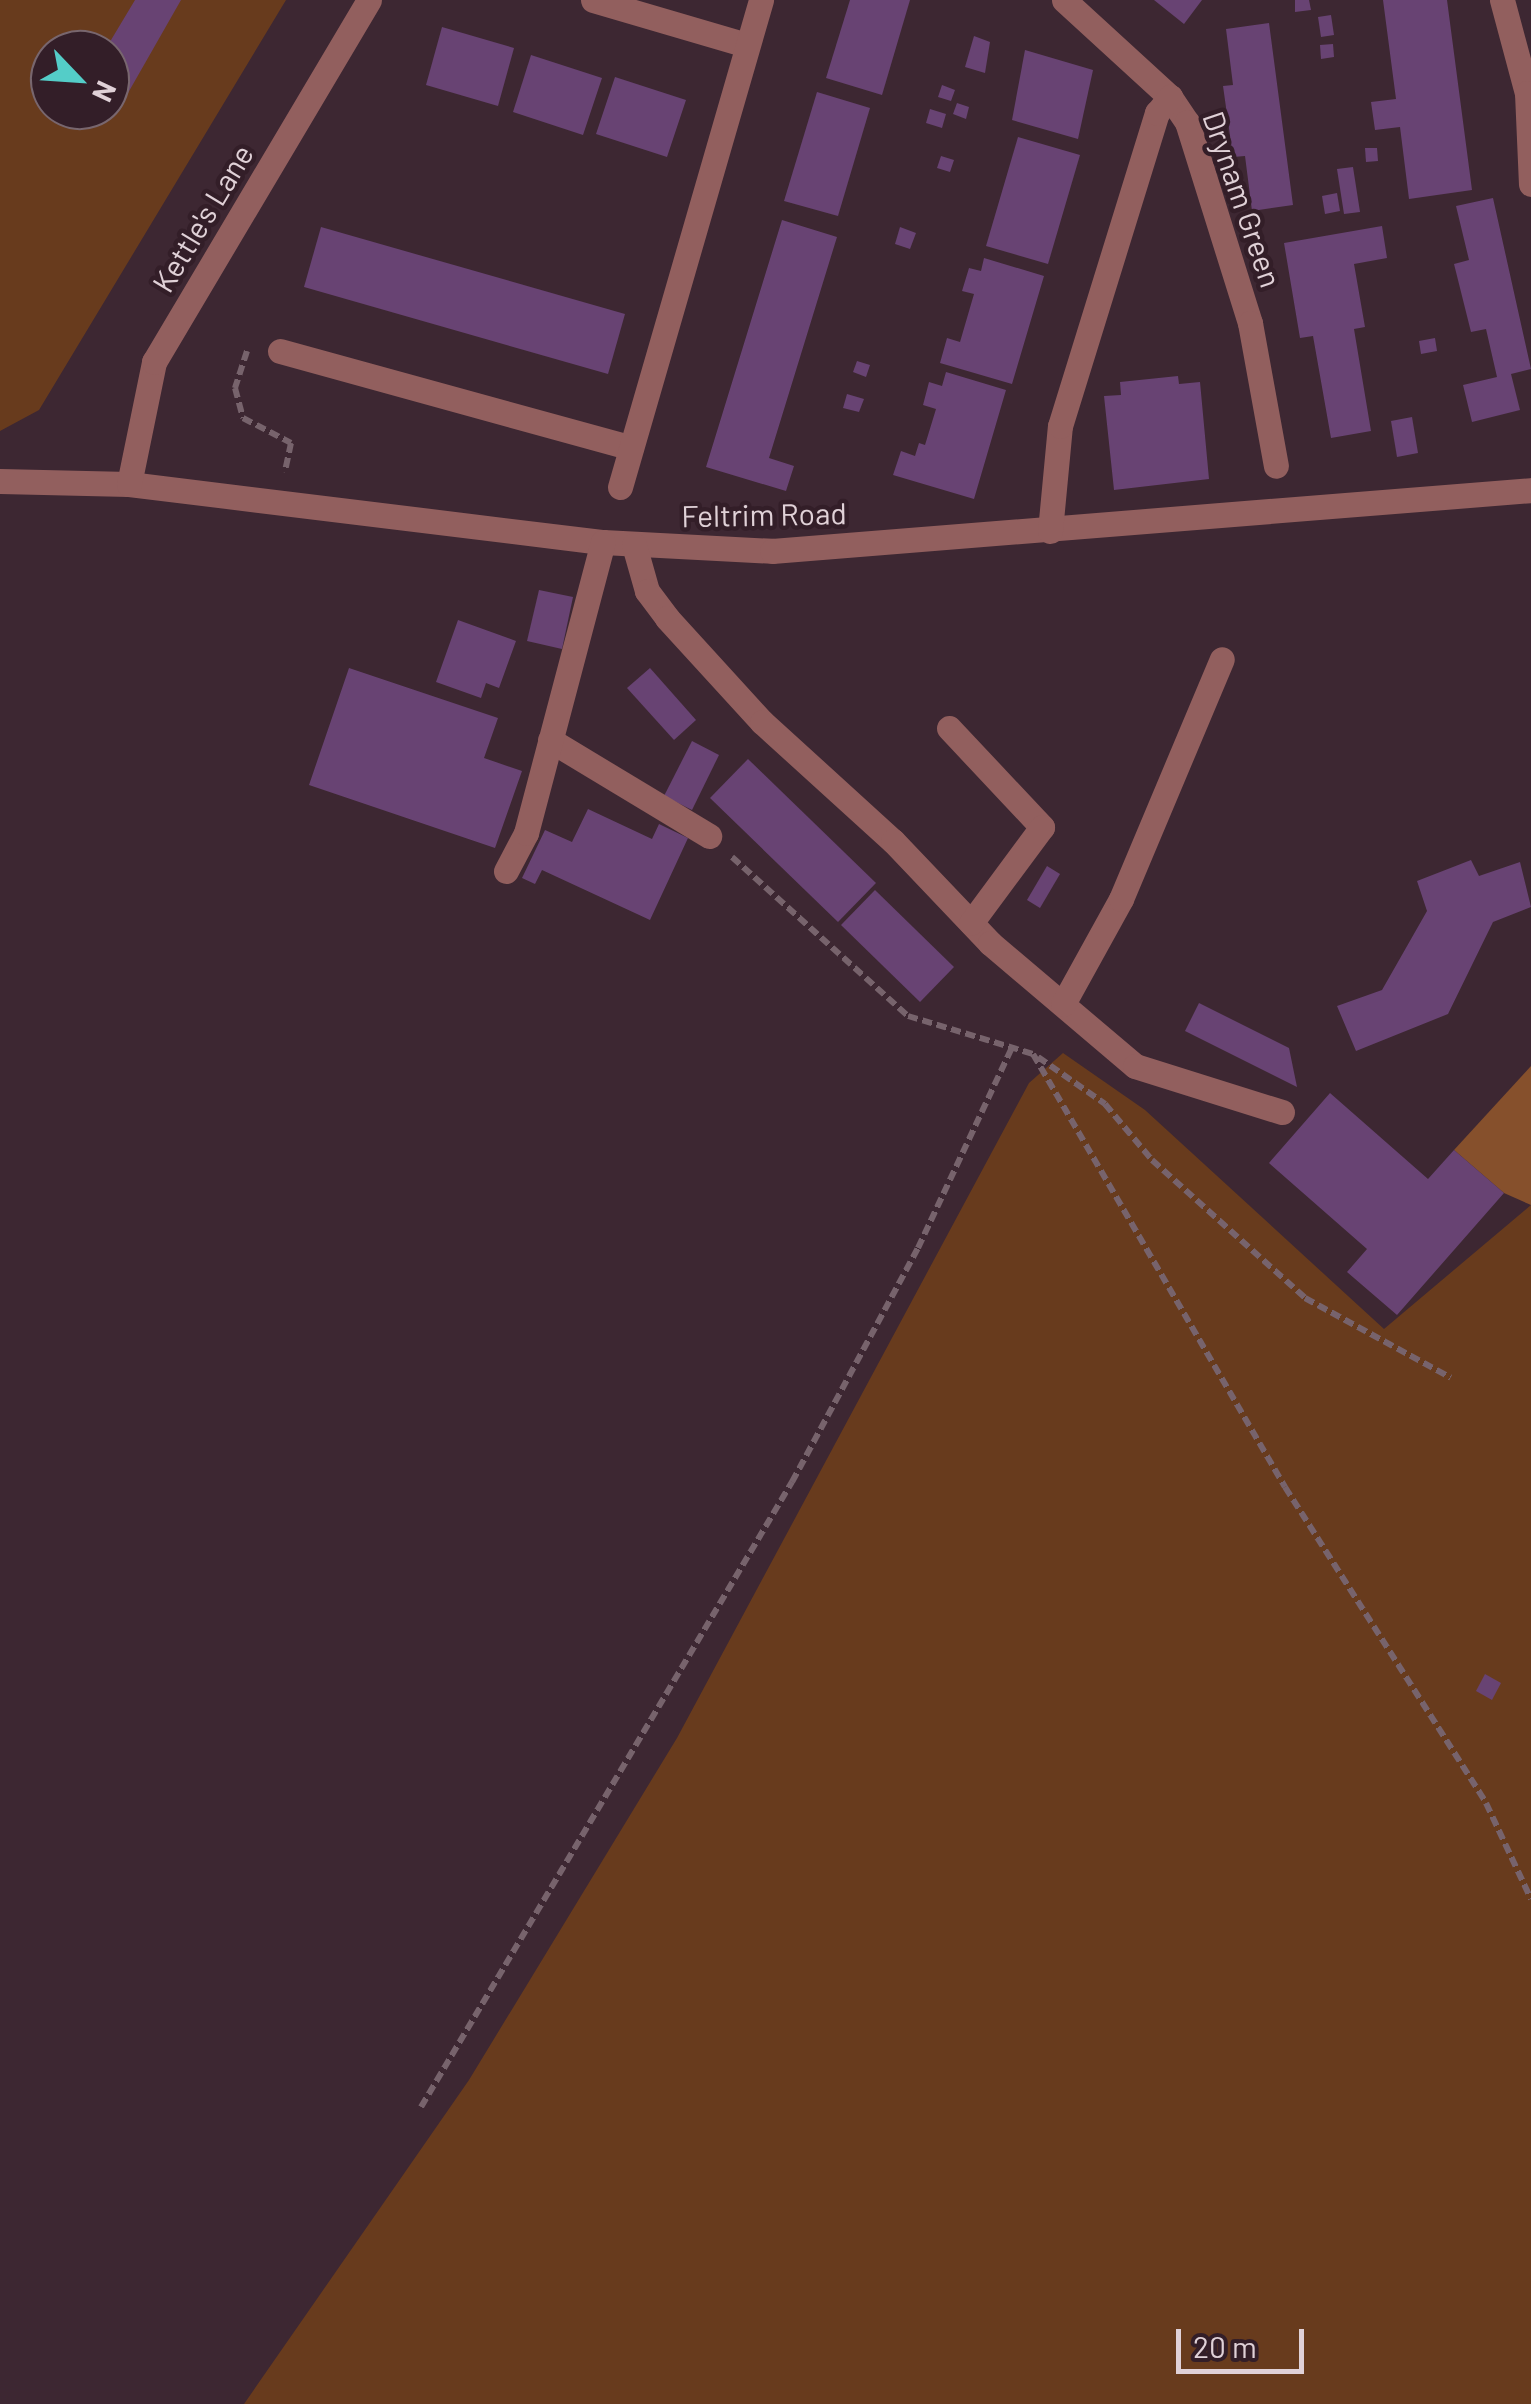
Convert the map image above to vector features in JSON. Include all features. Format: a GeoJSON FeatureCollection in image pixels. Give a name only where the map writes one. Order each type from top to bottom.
{"type":"FeatureCollection","features":[{"type":"Feature","properties":{"kind":"street","name":"Kettle's Lane"},"geometry":{"type":"LineString","coordinates":[[129,484],[154,362],[369,0]]}},
{"type":"Feature","properties":{"kind":"street"},"geometry":{"type":"LineString","coordinates":[[593,0],[747,45]]}},
{"type":"Feature","properties":{"kind":"street"},"geometry":{"type":"LineString","coordinates":[[620,487],[762,0]]}},
{"type":"Feature","properties":{"kind":"street","name":"Drynam Green"},"geometry":{"type":"LineString","coordinates":[[1064,0],[1170,97],[1187,122],[1222,219],[1276,466]]}},
{"type":"Feature","properties":{"kind":"street"},"geometry":{"type":"LineString","coordinates":[[1502,0],[1527,93],[1531,184]]}},
{"type":"Feature","properties":{"kind":"street"},"geometry":{"type":"LineString","coordinates":[[1050,531],[1060,426],[1157,113],[1170,97]]}},
{"type":"Feature","properties":{"kind":"street"},"geometry":{"type":"LineString","coordinates":[[280,351],[631,448]]}},
{"type":"Feature","properties":{"kind":"street","name":"Feltrim Road"},"geometry":{"type":"LineString","coordinates":[[0,481],[129,484],[280,499],[603,542],[772,551],[1531,490]]}},
{"type":"Feature","properties":{"kind":"street"},"geometry":{"type":"LineString","coordinates":[[506,871],[526,833],[603,542]]}},
{"type":"Feature","properties":{"kind":"street"},"geometry":{"type":"LineString","coordinates":[[634,545],[647,591],[762,722],[971,923],[1063,1004],[1135,1066],[1282,1112]]}},
{"type":"Feature","properties":{"kind":"street"},"geometry":{"type":"LineString","coordinates":[[1063,1004],[1120,899],[1222,659]]}},
{"type":"Feature","properties":{"kind":"street"},"geometry":{"type":"LineString","coordinates":[[949,728],[1042,826],[971,923]]}},
{"type":"Feature","properties":{"kind":"street"},"geometry":{"type":"LineString","coordinates":[[550,740],[710,836]]}},
{"type":"Feature","properties":{"kind":"path"},"geometry":{"type":"LineString","coordinates":[[280,351],[249,342],[235,388],[244,418],[290,444],[280,499]]}},
{"type":"Feature","properties":{"kind":"path"},"geometry":{"type":"LineString","coordinates":[[710,836],[908,1016],[1014,1045],[1033,1054],[1106,1104],[1152,1160],[1305,1298],[1451,1378]]}},
{"type":"Feature","properties":{"kind":"path"},"geometry":{"type":"LineString","coordinates":[[420,2107],[792,1482],[918,1248],[1014,1045]]}},
{"type":"Feature","properties":{"kind":"path"},"geometry":{"type":"LineString","coordinates":[[1033,1054],[1286,1487],[1486,1803],[1531,1899]]}},
{"type":"Feature","properties":{"kind":"shaded area"},"geometry":{"type":"Polygon","coordinates":[[[0,0],[286,0],[39,410],[0,431],[0,0]]]}},
{"type":"Feature","properties":{"kind":"shaded area"},"geometry":{"type":"Polygon","coordinates":[[[1063,1053],[1145,1110],[1384,1329],[1531,1205],[1531,2404],[244,2404],[469,2080],[677,1738],[1029,1083],[1063,1053]]]}},
{"type":"Feature","properties":{"kind":"shaded area"},"geometry":{"type":"Polygon","coordinates":[[[1531,1066],[1531,1205],[1504,1193],[1454,1150],[1531,1066]]]}},
{"type":"Feature","properties":{"kind":"building"},"geometry":{"type":"Polygon","coordinates":[[[135,0],[181,0],[130,89],[130,30],[117,30],[135,0]]]}},
{"type":"Feature","properties":{"kind":"building"},"geometry":{"type":"Polygon","coordinates":[[[850,0],[910,0],[882,95],[826,78],[850,0]]]}},
{"type":"Feature","properties":{"kind":"building"},"geometry":{"type":"Polygon","coordinates":[[[1154,0],[1202,0],[1184,24],[1154,0]]]}},
{"type":"Feature","properties":{"kind":"building"},"geometry":{"type":"Polygon","coordinates":[[[1295,0],[1309,0],[1311,10],[1295,12],[1295,0]]]}},
{"type":"Feature","properties":{"kind":"building"},"geometry":{"type":"Polygon","coordinates":[[[1383,0],[1447,0],[1472,190],[1409,199],[1400,127],[1375,130],[1371,102],[1396,99],[1383,0]]]}},
{"type":"Feature","properties":{"kind":"building"},"geometry":{"type":"Polygon","coordinates":[[[1331,15],[1334,35],[1321,37],[1318,17],[1331,15]]]}},
{"type":"Feature","properties":{"kind":"building"},"geometry":{"type":"Polygon","coordinates":[[[1269,23],[1293,205],[1252,211],[1245,156],[1233,157],[1223,86],[1233,85],[1226,29],[1269,23]]]}},
{"type":"Feature","properties":{"kind":"building"},"geometry":{"type":"Polygon","coordinates":[[[442,27],[514,48],[498,106],[426,85],[442,27]]]}},
{"type":"Feature","properties":{"kind":"building"},"geometry":{"type":"Polygon","coordinates":[[[974,36],[990,42],[985,73],[965,67],[974,36]]]}},
{"type":"Feature","properties":{"kind":"building"},"geometry":{"type":"Polygon","coordinates":[[[1333,44],[1334,57],[1321,59],[1320,45],[1333,44]]]}},
{"type":"Feature","properties":{"kind":"building"},"geometry":{"type":"Polygon","coordinates":[[[1025,50],[1093,70],[1078,139],[1012,120],[1025,50]]]}},
{"type":"Feature","properties":{"kind":"building"},"geometry":{"type":"Polygon","coordinates":[[[531,55],[602,78],[583,135],[513,112],[531,55]]]}},
{"type":"Feature","properties":{"kind":"building"},"geometry":{"type":"Polygon","coordinates":[[[615,77],[686,100],[667,157],[596,134],[615,77]]]}},
{"type":"Feature","properties":{"kind":"building"},"geometry":{"type":"Polygon","coordinates":[[[942,85],[955,90],[951,101],[938,97],[942,85]]]}},
{"type":"Feature","properties":{"kind":"building"},"geometry":{"type":"Polygon","coordinates":[[[817,92],[870,108],[838,216],[784,201],[817,92]]]}},
{"type":"Feature","properties":{"kind":"building"},"geometry":{"type":"Polygon","coordinates":[[[957,103],[969,107],[966,119],[953,114],[957,103]]]}},
{"type":"Feature","properties":{"kind":"building"},"geometry":{"type":"Polygon","coordinates":[[[930,109],[946,114],[942,128],[926,123],[930,109]]]}},
{"type":"Feature","properties":{"kind":"building"},"geometry":{"type":"Polygon","coordinates":[[[1018,137],[1080,155],[1048,264],[986,246],[1018,137]]]}},
{"type":"Feature","properties":{"kind":"building"},"geometry":{"type":"Polygon","coordinates":[[[1365,148],[1377,148],[1378,161],[1366,162],[1365,148]]]}},
{"type":"Feature","properties":{"kind":"building"},"geometry":{"type":"Polygon","coordinates":[[[941,156],[954,160],[950,172],[937,168],[941,156]]]}},
{"type":"Feature","properties":{"kind":"building"},"geometry":{"type":"Polygon","coordinates":[[[1353,167],[1360,212],[1344,214],[1337,169],[1353,167]]]}},
{"type":"Feature","properties":{"kind":"building"},"geometry":{"type":"Polygon","coordinates":[[[1337,193],[1340,211],[1325,214],[1322,196],[1337,193]]]}},
{"type":"Feature","properties":{"kind":"building"},"geometry":{"type":"Polygon","coordinates":[[[1493,198],[1531,369],[1511,374],[1520,410],[1472,422],[1463,385],[1497,377],[1486,329],[1471,332],[1454,264],[1469,260],[1456,206],[1493,198]]]}},
{"type":"Feature","properties":{"kind":"building"},"geometry":{"type":"Polygon","coordinates":[[[782,220],[837,237],[769,458],[794,466],[786,491],[706,467],[782,220]]]}},
{"type":"Feature","properties":{"kind":"building"},"geometry":{"type":"Polygon","coordinates":[[[1382,226],[1387,258],[1354,264],[1365,327],[1354,329],[1371,431],[1331,438],[1313,336],[1300,338],[1284,243],[1382,226]]]}},
{"type":"Feature","properties":{"kind":"building"},"geometry":{"type":"Polygon","coordinates":[[[321,227],[625,314],[608,374],[304,287],[321,227]]]}},
{"type":"Feature","properties":{"kind":"building"},"geometry":{"type":"Polygon","coordinates":[[[900,227],[916,233],[910,249],[895,244],[900,227]]]}},
{"type":"Feature","properties":{"kind":"building"},"geometry":{"type":"Polygon","coordinates":[[[984,258],[1044,276],[1012,384],[940,363],[947,338],[960,342],[974,294],[962,291],[969,268],[981,271],[984,258]]]}},
{"type":"Feature","properties":{"kind":"building"},"geometry":{"type":"Polygon","coordinates":[[[1435,338],[1437,351],[1421,354],[1419,341],[1435,338]]]}},
{"type":"Feature","properties":{"kind":"building"},"geometry":{"type":"Polygon","coordinates":[[[857,361],[870,365],[866,377],[853,372],[857,361]]]}},
{"type":"Feature","properties":{"kind":"building"},"geometry":{"type":"Polygon","coordinates":[[[946,372],[1006,390],[974,499],[893,475],[901,451],[915,456],[919,443],[925,445],[936,409],[923,405],[929,382],[942,386],[946,372]]]}},
{"type":"Feature","properties":{"kind":"building"},"geometry":{"type":"Polygon","coordinates":[[[1178,376],[1179,384],[1200,382],[1209,479],[1114,490],[1104,396],[1121,395],[1120,382],[1178,376]]]}},
{"type":"Feature","properties":{"kind":"building"},"geometry":{"type":"Polygon","coordinates":[[[847,394],[864,399],[859,412],[843,408],[847,394]]]}},
{"type":"Feature","properties":{"kind":"building"},"geometry":{"type":"Polygon","coordinates":[[[1412,417],[1418,453],[1397,457],[1391,421],[1412,417]]]}},
{"type":"Feature","properties":{"kind":"building"},"geometry":{"type":"Polygon","coordinates":[[[539,590],[573,597],[562,649],[527,641],[539,590]]]}},
{"type":"Feature","properties":{"kind":"building"},"geometry":{"type":"Polygon","coordinates":[[[458,620],[516,641],[499,688],[486,683],[481,698],[436,682],[458,620]]]}},
{"type":"Feature","properties":{"kind":"building"},"geometry":{"type":"Polygon","coordinates":[[[349,668],[498,718],[484,758],[522,771],[495,848],[309,785],[349,668]]]}},
{"type":"Feature","properties":{"kind":"building"},"geometry":{"type":"Polygon","coordinates":[[[650,668],[696,720],[674,740],[627,688],[650,668]]]}},
{"type":"Feature","properties":{"kind":"building"},"geometry":{"type":"Polygon","coordinates":[[[692,741],[719,755],[692,810],[664,796],[692,741]]]}},
{"type":"Feature","properties":{"kind":"building"},"geometry":{"type":"Polygon","coordinates":[[[748,759],[876,883],[838,922],[710,798],[748,759]]]}},
{"type":"Feature","properties":{"kind":"building"},"geometry":{"type":"Polygon","coordinates":[[[588,809],[652,839],[659,824],[688,838],[650,920],[542,870],[535,884],[522,878],[545,830],[572,842],[588,809]]]}},
{"type":"Feature","properties":{"kind":"building"},"geometry":{"type":"Polygon","coordinates":[[[1471,860],[1479,876],[1520,862],[1531,907],[1493,922],[1448,1014],[1356,1051],[1337,1006],[1382,990],[1427,911],[1417,881],[1471,860]]]}},
{"type":"Feature","properties":{"kind":"building"},"geometry":{"type":"Polygon","coordinates":[[[1047,866],[1060,874],[1040,908],[1027,900],[1047,866]]]}},
{"type":"Feature","properties":{"kind":"building"},"geometry":{"type":"Polygon","coordinates":[[[875,890],[954,967],[920,1002],[841,925],[875,890]]]}},
{"type":"Feature","properties":{"kind":"building"},"geometry":{"type":"Polygon","coordinates":[[[1199,1003],[1289,1048],[1297,1087],[1185,1031],[1199,1003]]]}},
{"type":"Feature","properties":{"kind":"building"},"geometry":{"type":"Polygon","coordinates":[[[1330,1093],[1428,1179],[1454,1150],[1504,1193],[1397,1315],[1347,1272],[1367,1249],[1269,1163],[1330,1093]]]}},
{"type":"Feature","properties":{"kind":"building"},"geometry":{"type":"Polygon","coordinates":[[[1485,1674],[1501,1683],[1492,1700],[1476,1691],[1485,1674]]]}}]}
